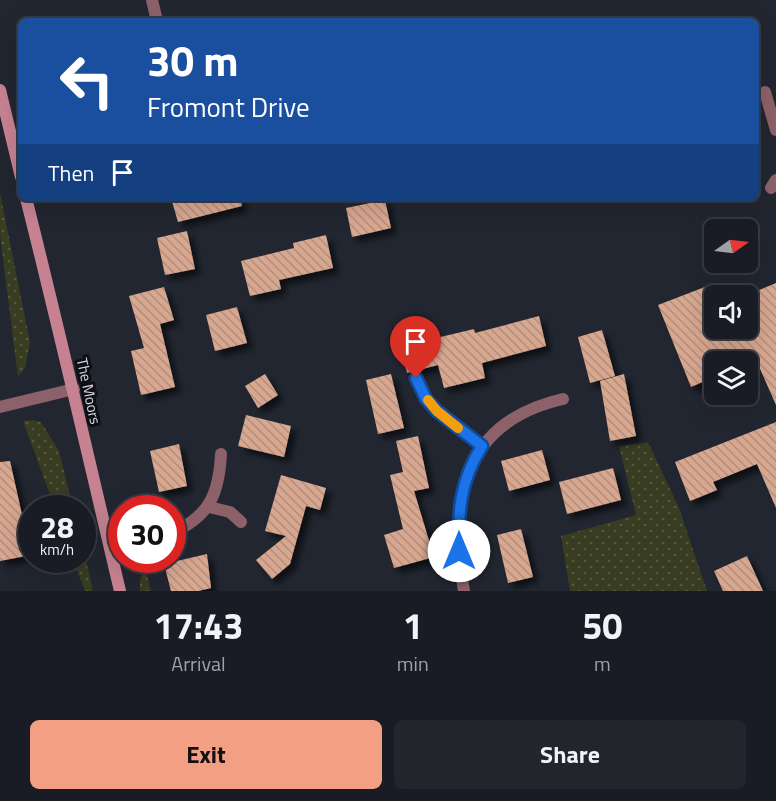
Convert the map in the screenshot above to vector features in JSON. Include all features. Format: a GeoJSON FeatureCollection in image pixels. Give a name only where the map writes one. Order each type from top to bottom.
{"type":"FeatureCollection","features":[{"type":"Feature","properties":{"kind":"street"},"geometry":{"type":"LineString","coordinates":[[152,0],[156,18]]}},
{"type":"Feature","properties":{"kind":"street"},"geometry":{"type":"LineString","coordinates":[[0,90],[16,140]]}},
{"type":"Feature","properties":{"kind":"street"},"geometry":{"type":"LineString","coordinates":[[765,92],[776,130]]}},
{"type":"Feature","properties":{"kind":"street","name":"The Moors"},"geometry":{"type":"LineString","coordinates":[[27,201],[74,389],[86,452],[108,522]]}},
{"type":"Feature","properties":{"kind":"street"},"geometry":{"type":"LineString","coordinates":[[416,378],[426,399],[437,411],[482,446]]}},
{"type":"Feature","properties":{"kind":"street"},"geometry":{"type":"LineString","coordinates":[[0,406],[74,389]]}},
{"type":"Feature","properties":{"kind":"street"},"geometry":{"type":"LineString","coordinates":[[464,591],[459,551],[459,508],[471,465],[482,446],[502,426],[543,403],[563,399]]}},
{"type":"Feature","properties":{"kind":"street"},"geometry":{"type":"LineString","coordinates":[[186,527],[209,507],[216,492],[221,454]]}},
{"type":"Feature","properties":{"kind":"street"},"geometry":{"type":"LineString","coordinates":[[209,507],[230,512],[241,522]]}},
{"type":"Feature","properties":{"kind":"street","name":"The Moors"},"geometry":{"type":"LineString","coordinates":[[118,573],[120,591]]}},
{"type":"Feature","properties":{"kind":"green space"},"geometry":{"type":"Polygon","coordinates":[[[0,193],[30,342],[25,368],[18,377],[0,235],[0,193]]]}},
{"type":"Feature","properties":{"kind":"green space"},"geometry":{"type":"Polygon","coordinates":[[[23,421],[41,422],[59,451],[70,495],[50,495],[23,421]]]}},
{"type":"Feature","properties":{"kind":"green space"},"geometry":{"type":"Polygon","coordinates":[[[648,442],[679,508],[707,591],[570,591],[561,536],[636,515],[619,446],[648,442]]]}},
{"type":"Feature","properties":{"kind":"green space"},"geometry":{"type":"Polygon","coordinates":[[[78,573],[89,573],[93,591],[85,591],[78,573]]]}},
{"type":"Feature","properties":{"kind":"green space"},"geometry":{"type":"Polygon","coordinates":[[[143,573],[146,573],[151,591],[140,591],[143,573]]]}},
{"type":"Feature","properties":{"kind":"building"},"geometry":{"type":"Polygon","coordinates":[[[172,201],[241,201],[242,206],[178,222],[172,201]]]}},
{"type":"Feature","properties":{"kind":"building"},"geometry":{"type":"Polygon","coordinates":[[[385,201],[391,228],[352,237],[346,208],[385,201]]]}},
{"type":"Feature","properties":{"kind":"building"},"geometry":{"type":"Polygon","coordinates":[[[187,231],[195,269],[165,275],[157,238],[187,231]]]}},
{"type":"Feature","properties":{"kind":"building"},"geometry":{"type":"Polygon","coordinates":[[[326,235],[333,268],[279,280],[281,289],[250,296],[241,261],[294,248],[293,243],[326,235]]]}},
{"type":"Feature","properties":{"kind":"building"},"geometry":{"type":"Polygon","coordinates":[[[776,283],[776,405],[758,364],[758,351],[704,351],[704,381],[691,387],[658,305],[704,287],[704,339],[758,339],[758,291],[776,283]]]}},
{"type":"Feature","properties":{"kind":"building"},"geometry":{"type":"Polygon","coordinates":[[[164,287],[174,320],[160,324],[175,387],[141,395],[131,351],[144,348],[129,296],[164,287]]]}},
{"type":"Feature","properties":{"kind":"building"},"geometry":{"type":"Polygon","coordinates":[[[237,307],[247,343],[215,351],[206,315],[237,307]]]}},
{"type":"Feature","properties":{"kind":"building"},"geometry":{"type":"Polygon","coordinates":[[[539,316],[546,346],[482,363],[485,378],[444,388],[438,365],[407,373],[402,352],[433,344],[432,339],[474,329],[475,333],[539,316]]]}},
{"type":"Feature","properties":{"kind":"building"},"geometry":{"type":"Polygon","coordinates":[[[602,330],[615,376],[590,383],[578,337],[602,330]]]}},
{"type":"Feature","properties":{"kind":"building"},"geometry":{"type":"Polygon","coordinates":[[[265,374],[278,395],[258,408],[245,386],[265,374]]]}},
{"type":"Feature","properties":{"kind":"building"},"geometry":{"type":"Polygon","coordinates":[[[391,374],[404,428],[378,434],[366,380],[391,374]]]}},
{"type":"Feature","properties":{"kind":"building"},"geometry":{"type":"Polygon","coordinates":[[[624,374],[636,436],[610,441],[600,381],[624,374]]]}},
{"type":"Feature","properties":{"kind":"building"},"geometry":{"type":"Polygon","coordinates":[[[246,415],[291,426],[284,457],[238,446],[246,415]]]}},
{"type":"Feature","properties":{"kind":"building"},"geometry":{"type":"Polygon","coordinates":[[[776,422],[776,508],[757,464],[713,482],[717,490],[690,501],[675,462],[776,422]]]}},
{"type":"Feature","properties":{"kind":"building"},"geometry":{"type":"Polygon","coordinates":[[[418,436],[429,488],[414,491],[434,557],[394,568],[384,535],[403,529],[390,475],[403,472],[396,441],[418,436]]]}},
{"type":"Feature","properties":{"kind":"building"},"geometry":{"type":"Polygon","coordinates":[[[179,444],[187,486],[159,492],[150,451],[179,444]]]}},
{"type":"Feature","properties":{"kind":"building"},"geometry":{"type":"Polygon","coordinates":[[[542,450],[550,480],[509,491],[501,461],[542,450]]]}},
{"type":"Feature","properties":{"kind":"building"},"geometry":{"type":"Polygon","coordinates":[[[10,461],[18,497],[18,558],[0,561],[0,462],[10,461]]]}},
{"type":"Feature","properties":{"kind":"building"},"geometry":{"type":"Polygon","coordinates":[[[613,468],[621,500],[567,514],[559,482],[613,468]]]}},
{"type":"Feature","properties":{"kind":"building"},"geometry":{"type":"Polygon","coordinates":[[[281,475],[326,488],[320,510],[306,506],[290,564],[272,579],[256,560],[286,536],[265,531],[281,475]]]}},
{"type":"Feature","properties":{"kind":"building"},"geometry":{"type":"Polygon","coordinates":[[[521,529],[533,577],[508,583],[497,535],[521,529]]]}},
{"type":"Feature","properties":{"kind":"building"},"geometry":{"type":"Polygon","coordinates":[[[207,554],[211,588],[198,591],[171,591],[166,573],[186,573],[186,559],[207,554]]]}},
{"type":"Feature","properties":{"kind":"building"},"geometry":{"type":"Polygon","coordinates":[[[747,556],[763,591],[723,591],[714,571],[747,556]]]}},
{"type":"Feature","properties":{"kind":"slow traffic"},"geometry":{"type":"LineString","coordinates":[[428,400],[437,411],[458,428]]}},
{"type":"Feature","properties":{"kind":"route"},"geometry":{"type":"LineString","coordinates":[[416,378],[426,399],[437,411],[482,446],[471,465],[463,488],[459,508],[459,551]]}}]}
